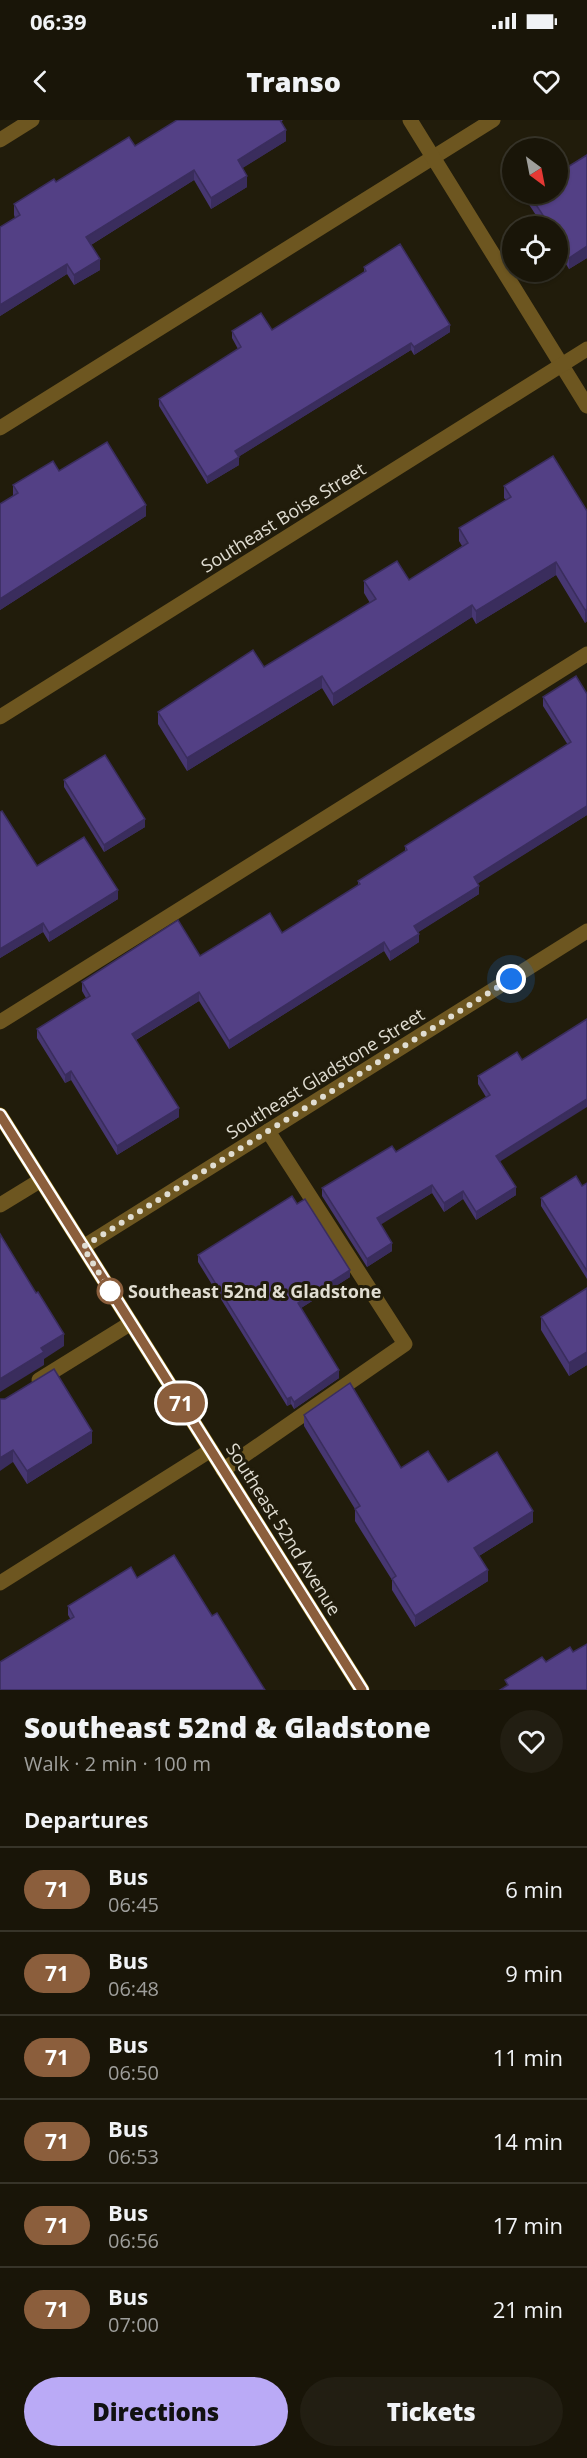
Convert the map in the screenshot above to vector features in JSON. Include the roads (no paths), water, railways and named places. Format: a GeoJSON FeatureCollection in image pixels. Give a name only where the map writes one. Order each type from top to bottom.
{"type":"FeatureCollection","features":[{"type":"Feature","properties":{"kind":"main road","name":"Southeast 52nd Avenue"},"geometry":{"type":"LineString","coordinates":[[0,1115],[362,1690]]}},
{"type":"Feature","properties":{"kind":"street"},"geometry":{"type":"LineString","coordinates":[[0,140],[32,120]]}},
{"type":"Feature","properties":{"kind":"street"},"geometry":{"type":"LineString","coordinates":[[410,120],[587,406]]}},
{"type":"Feature","properties":{"kind":"street"},"geometry":{"type":"LineString","coordinates":[[0,428],[494,120]]}},
{"type":"Feature","properties":{"kind":"street","name":"Southeast Boise Street"},"geometry":{"type":"LineString","coordinates":[[0,717],[587,350]]}},
{"type":"Feature","properties":{"kind":"street"},"geometry":{"type":"LineString","coordinates":[[0,1022],[587,654]]}},
{"type":"Feature","properties":{"kind":"street","name":"Southeast Gladstone Street"},"geometry":{"type":"LineString","coordinates":[[83,1247],[587,932]]}},
{"type":"Feature","properties":{"kind":"street"},"geometry":{"type":"LineString","coordinates":[[223,1470],[405,1344],[268,1131]]}},
{"type":"Feature","properties":{"kind":"street"},"geometry":{"type":"LineString","coordinates":[[0,1205],[40,1179]]}},
{"type":"Feature","properties":{"kind":"street"},"geometry":{"type":"LineString","coordinates":[[30,1385],[131,1323]]}},
{"type":"Feature","properties":{"kind":"street"},"geometry":{"type":"LineString","coordinates":[[0,1583],[211,1450]]}},
{"type":"Feature","properties":{"kind":"place","name":"Southeast 52nd & Gladstone"},"geometry":{"type":"Point","coordinates":[110,1291]}}]}
